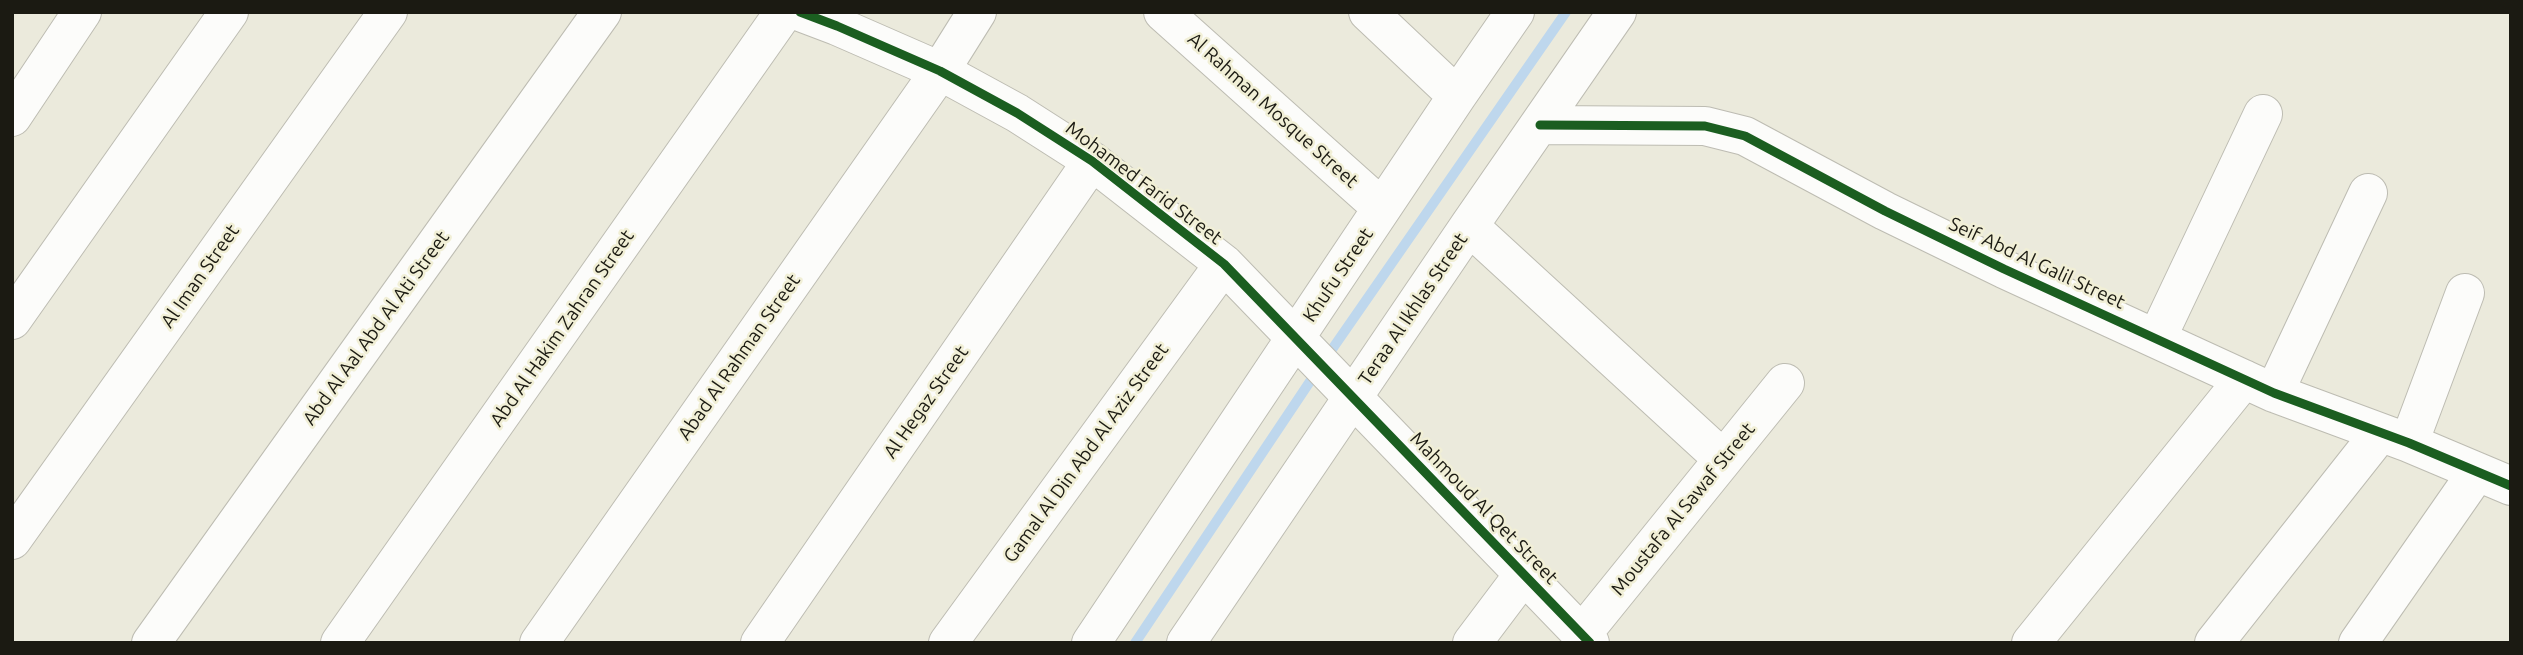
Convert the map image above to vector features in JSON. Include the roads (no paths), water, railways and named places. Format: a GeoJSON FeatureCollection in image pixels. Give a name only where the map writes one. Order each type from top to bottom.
{"type":"FeatureCollection","features":[{"type":"Feature","properties":{"kind":"street"},"geometry":{"type":"LineString","coordinates":[[12,117],[82,12]]}},
{"type":"Feature","properties":{"kind":"street"},"geometry":{"type":"LineString","coordinates":[[12,320],[229,12]]}},
{"type":"Feature","properties":{"kind":"street","name":"Al Iman Street"},"geometry":{"type":"LineString","coordinates":[[12,540],[388,12]]}},
{"type":"Feature","properties":{"kind":"street","name":"Abd Al Aal Abd Al Ati Street"},"geometry":{"type":"LineString","coordinates":[[151,643],[602,12]]}},
{"type":"Feature","properties":{"kind":"street","name":"Abd Al Hakim Zahran Street"},"geometry":{"type":"LineString","coordinates":[[340,643],[784,12]]}},
{"type":"Feature","properties":{"kind":"street","name":"Mohamed Farid Street"},"geometry":{"type":"LineString","coordinates":[[800,12],[841,19],[1017,113],[1092,161],[1224,264],[1353,398]]}},
{"type":"Feature","properties":{"kind":"street","name":"Abad Al Rahman Street"},"geometry":{"type":"LineString","coordinates":[[539,643],[940,71],[977,12]]}},
{"type":"Feature","properties":{"kind":"street","name":"Al Rahman Mosque Street"},"geometry":{"type":"LineString","coordinates":[[1163,12],[1382,208]]}},
{"type":"Feature","properties":{"kind":"street"},"geometry":{"type":"LineString","coordinates":[[1368,12],[1457,96]]}},
{"type":"Feature","properties":{"kind":"street","name":"Khufu Street"},"geometry":{"type":"LineString","coordinates":[[1091,643],[1515,12]]}},
{"type":"Feature","properties":{"kind":"street","name":"Teraa Al Ikhlas Street"},"geometry":{"type":"LineString","coordinates":[[1186,643],[1617,12]]}},
{"type":"Feature","properties":{"kind":"street"},"geometry":{"type":"LineString","coordinates":[[2157,338],[2263,114]]}},
{"type":"Feature","properties":{"kind":"street","name":"Seif Abd Al Galil Street"},"geometry":{"type":"LineString","coordinates":[[1540,125],[1704,126],[1745,136],[1885,211],[2004,269],[2260,386],[2494,479]]}},
{"type":"Feature","properties":{"kind":"street","name":"Al Hegaz Street"},"geometry":{"type":"LineString","coordinates":[[760,643],[1092,161]]}},
{"type":"Feature","properties":{"kind":"street"},"geometry":{"type":"LineString","coordinates":[[2031,643],[2260,386],[2368,193]]}},
{"type":"Feature","properties":{"kind":"street"},"geometry":{"type":"LineString","coordinates":[[1469,226],[1723,459]]}},
{"type":"Feature","properties":{"kind":"street","name":"Gamal Al Din Abd Al Aziz Street"},"geometry":{"type":"LineString","coordinates":[[948,643],[1224,264]]}},
{"type":"Feature","properties":{"kind":"street"},"geometry":{"type":"LineString","coordinates":[[2214,643],[2394,438],[2465,293]]}},
{"type":"Feature","properties":{"kind":"street","name":"Moustafa Al Sawaf Street"},"geometry":{"type":"LineString","coordinates":[[1586,638],[1723,459],[1785,383]]}},
{"type":"Feature","properties":{"kind":"street","name":"Mahmoud Al Qet Street"},"geometry":{"type":"LineString","coordinates":[[1353,398],[1586,638]]}},
{"type":"Feature","properties":{"kind":"street"},"geometry":{"type":"LineString","coordinates":[[2358,643],[2494,479]]}},
{"type":"Feature","properties":{"kind":"street"},"geometry":{"type":"LineString","coordinates":[[1472,643],[1524,574]]}},
{"type":"Feature","properties":{"kind":"waterway"},"geometry":{"type":"LineString","coordinates":[[1326,358],[1566,12]]}},
{"type":"Feature","properties":{"kind":"waterway"},"geometry":{"type":"LineString","coordinates":[[1135,643],[1317,371]]}}]}
